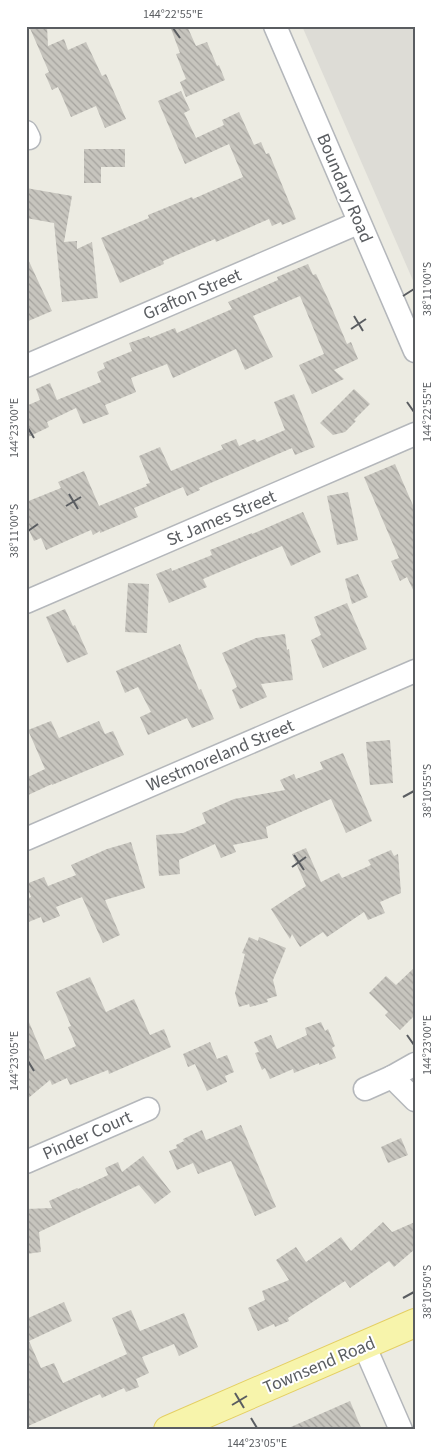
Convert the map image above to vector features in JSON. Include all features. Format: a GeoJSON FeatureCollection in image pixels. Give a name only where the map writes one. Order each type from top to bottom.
{"type":"FeatureCollection","features":[{"type":"Feature","properties":{"kind":"main road","name":"Townsend Road"},"geometry":{"type":"LineString","coordinates":[[168,1430],[415,1323]]}},
{"type":"Feature","properties":{"kind":"street","name":"Boundary Road"},"geometry":{"type":"LineString","coordinates":[[275,26],[415,351]]}},
{"type":"Feature","properties":{"kind":"street","name":"Grafton Street"},"geometry":{"type":"LineString","coordinates":[[26,366],[358,222]]}},
{"type":"Feature","properties":{"kind":"street","name":"St James Street"},"geometry":{"type":"LineString","coordinates":[[26,602],[415,434]]}},
{"type":"Feature","properties":{"kind":"street","name":"Westmoreland Street"},"geometry":{"type":"LineString","coordinates":[[26,838],[415,671]]}},
{"type":"Feature","properties":{"kind":"street"},"geometry":{"type":"LineString","coordinates":[[365,1088],[392,1077],[415,1064]]}},
{"type":"Feature","properties":{"kind":"street"},"geometry":{"type":"LineString","coordinates":[[392,1077],[415,1100]]}},
{"type":"Feature","properties":{"kind":"street","name":"Pinder Court"},"geometry":{"type":"LineString","coordinates":[[26,1162],[148,1109]]}},
{"type":"Feature","properties":{"kind":"street"},"geometry":{"type":"LineString","coordinates":[[364,1345],[401,1430]]}},
{"type":"Feature","properties":{"kind":"shaded area"},"geometry":{"type":"Polygon","coordinates":[[[302,26],[415,26],[415,285],[302,26]]]}},
{"type":"Feature","properties":{"kind":"building"},"geometry":{"type":"Polygon","coordinates":[[[29,26],[47,26],[48,46],[64,39],[68,50],[86,42],[102,76],[106,74],[126,119],[105,128],[96,106],[71,117],[58,87],[52,90],[45,74],[49,72],[29,26]]]}},
{"type":"Feature","properties":{"kind":"building"},"geometry":{"type":"Polygon","coordinates":[[[170,26],[187,26],[196,46],[207,42],[225,80],[186,97],[180,82],[186,79],[176,54],[180,53],[170,26]]]}},
{"type":"Feature","properties":{"kind":"building"},"geometry":{"type":"Polygon","coordinates":[[[181,91],[190,110],[184,113],[196,138],[224,125],[222,120],[239,112],[254,145],[261,142],[266,154],[269,153],[296,219],[282,225],[281,222],[272,226],[269,219],[216,242],[215,239],[163,261],[164,264],[120,283],[101,238],[149,218],[148,215],[192,197],[193,199],[243,177],[229,144],[185,164],[158,101],[181,91]]]}},
{"type":"Feature","properties":{"kind":"building"},"geometry":{"type":"Polygon","coordinates":[[[84,149],[125,149],[125,167],[101,167],[101,183],[84,183],[84,149]]]}},
{"type":"Feature","properties":{"kind":"building"},"geometry":{"type":"Polygon","coordinates":[[[26,188],[72,196],[64,242],[77,241],[77,249],[92,242],[98,298],[62,302],[54,223],[26,218],[26,188]]]}},
{"type":"Feature","properties":{"kind":"building"},"geometry":{"type":"Polygon","coordinates":[[[26,255],[52,311],[26,322],[26,255]]]}},
{"type":"Feature","properties":{"kind":"building"},"geometry":{"type":"Polygon","coordinates":[[[308,264],[313,275],[316,274],[347,344],[351,342],[358,359],[334,370],[344,379],[312,394],[299,365],[324,354],[300,296],[253,316],[273,357],[245,370],[236,349],[173,378],[167,364],[131,378],[136,392],[105,405],[109,414],[83,424],[76,408],[47,422],[49,427],[26,438],[26,406],[40,400],[36,389],[50,383],[57,400],[101,382],[97,372],[105,368],[103,363],[132,351],[129,343],[149,336],[150,338],[175,328],[177,333],[232,309],[228,302],[278,280],[277,277],[308,264]]]}},
{"type":"Feature","properties":{"kind":"building"},"geometry":{"type":"Polygon","coordinates":[[[354,389],[370,404],[345,432],[333,435],[320,423],[354,389]]]}},
{"type":"Feature","properties":{"kind":"building"},"geometry":{"type":"Polygon","coordinates":[[[294,394],[315,447],[295,455],[292,448],[199,488],[200,490],[187,496],[183,487],[134,508],[138,517],[100,533],[100,531],[93,535],[91,530],[46,550],[41,538],[34,541],[26,524],[26,502],[61,488],[58,482],[84,471],[99,506],[147,486],[146,484],[150,483],[139,456],[160,447],[171,471],[223,449],[221,445],[236,439],[239,446],[255,439],[257,442],[285,430],[274,402],[294,394]]]}},
{"type":"Feature","properties":{"kind":"building"},"geometry":{"type":"Polygon","coordinates":[[[395,464],[415,510],[415,594],[407,577],[400,581],[391,561],[399,558],[364,477],[395,464]]]}},
{"type":"Feature","properties":{"kind":"building"},"geometry":{"type":"Polygon","coordinates":[[[348,492],[358,540],[337,545],[327,496],[348,492]]]}},
{"type":"Feature","properties":{"kind":"building"},"geometry":{"type":"Polygon","coordinates":[[[303,512],[321,552],[291,566],[282,546],[203,579],[207,587],[169,603],[156,574],[171,568],[172,571],[212,555],[210,550],[303,512]]]}},
{"type":"Feature","properties":{"kind":"building"},"geometry":{"type":"Polygon","coordinates":[[[358,574],[368,597],[352,604],[345,579],[358,574]]]}},
{"type":"Feature","properties":{"kind":"building"},"geometry":{"type":"Polygon","coordinates":[[[128,583],[149,584],[147,633],[125,632],[128,583]]]}},
{"type":"Feature","properties":{"kind":"building"},"geometry":{"type":"Polygon","coordinates":[[[347,603],[367,649],[323,668],[311,640],[321,635],[314,617],[347,603]]]}},
{"type":"Feature","properties":{"kind":"building"},"geometry":{"type":"Polygon","coordinates":[[[65,609],[73,626],[75,625],[88,654],[67,663],[46,617],[65,609]]]}},
{"type":"Feature","properties":{"kind":"building"},"geometry":{"type":"Polygon","coordinates":[[[285,634],[293,680],[261,684],[267,697],[240,709],[232,690],[237,687],[222,653],[256,638],[285,634]]]}},
{"type":"Feature","properties":{"kind":"building"},"geometry":{"type":"Polygon","coordinates":[[[180,644],[199,690],[201,689],[214,719],[192,728],[187,718],[148,735],[140,717],[151,712],[138,687],[125,693],[116,671],[180,644]]]}},
{"type":"Feature","properties":{"kind":"building"},"geometry":{"type":"Polygon","coordinates":[[[51,721],[59,738],[99,721],[105,734],[113,731],[124,755],[26,796],[26,778],[45,769],[28,730],[51,721]]]}},
{"type":"Feature","properties":{"kind":"building"},"geometry":{"type":"Polygon","coordinates":[[[390,740],[393,783],[370,785],[366,742],[390,740]]]}},
{"type":"Feature","properties":{"kind":"building"},"geometry":{"type":"Polygon","coordinates":[[[343,753],[372,821],[346,833],[331,799],[266,827],[268,838],[233,845],[236,852],[221,858],[215,844],[179,860],[180,874],[159,876],[156,835],[183,833],[206,823],[202,813],[234,799],[285,790],[280,780],[294,774],[296,779],[323,769],[320,762],[343,753]]]}},
{"type":"Feature","properties":{"kind":"building"},"geometry":{"type":"Polygon","coordinates":[[[131,842],[145,888],[105,900],[120,935],[103,943],[82,897],[56,907],[60,916],[43,923],[41,917],[26,923],[26,899],[31,897],[26,884],[44,877],[48,886],[76,875],[71,865],[107,849],[131,842]]]}},
{"type":"Feature","properties":{"kind":"building"},"geometry":{"type":"Polygon","coordinates":[[[306,848],[321,882],[339,873],[342,878],[371,865],[368,860],[391,850],[394,856],[398,854],[401,893],[380,902],[385,913],[368,920],[364,912],[327,937],[323,932],[300,947],[292,934],[290,939],[271,909],[306,886],[292,854],[306,848]]]}},
{"type":"Feature","properties":{"kind":"building"},"geometry":{"type":"Polygon","coordinates":[[[249,937],[258,941],[259,937],[286,948],[273,980],[277,996],[267,999],[268,1002],[250,1007],[249,1004],[239,1007],[235,993],[245,954],[242,953],[249,937]]]}},
{"type":"Feature","properties":{"kind":"building"},"geometry":{"type":"Polygon","coordinates":[[[415,967],[415,1015],[400,1030],[385,1015],[388,1012],[369,993],[386,976],[396,985],[415,967]]]}},
{"type":"Feature","properties":{"kind":"building"},"geometry":{"type":"Polygon","coordinates":[[[90,977],[106,1012],[134,999],[150,1035],[164,1029],[171,1047],[109,1074],[108,1070],[70,1085],[67,1078],[52,1085],[50,1080],[26,1100],[26,1015],[45,1060],[76,1046],[68,1027],[71,1026],[56,992],[90,977]]]}},
{"type":"Feature","properties":{"kind":"building"},"geometry":{"type":"Polygon","coordinates":[[[321,1022],[325,1031],[328,1029],[335,1046],[332,1048],[336,1058],[294,1073],[293,1069],[270,1079],[265,1068],[262,1070],[255,1053],[259,1052],[254,1042],[271,1035],[277,1049],[307,1035],[305,1028],[321,1022]]]}},
{"type":"Feature","properties":{"kind":"building"},"geometry":{"type":"Polygon","coordinates":[[[210,1042],[217,1059],[227,1055],[234,1072],[225,1076],[227,1082],[207,1091],[195,1064],[188,1067],[183,1054],[210,1042]]]}},
{"type":"Feature","properties":{"kind":"building"},"geometry":{"type":"Polygon","coordinates":[[[241,1125],[276,1207],[255,1216],[231,1161],[198,1174],[193,1163],[177,1170],[169,1151],[177,1148],[176,1145],[184,1141],[183,1139],[202,1130],[206,1140],[241,1125]]]}},
{"type":"Feature","properties":{"kind":"building"},"geometry":{"type":"Polygon","coordinates":[[[401,1138],[408,1155],[388,1163],[381,1147],[401,1138]]]}},
{"type":"Feature","properties":{"kind":"building"},"geometry":{"type":"Polygon","coordinates":[[[143,1156],[171,1192],[155,1204],[139,1185],[39,1232],[41,1252],[26,1254],[26,1209],[52,1208],[49,1201],[108,1175],[105,1168],[118,1162],[122,1172],[143,1156]]]}},
{"type":"Feature","properties":{"kind":"building"},"geometry":{"type":"Polygon","coordinates":[[[383,1222],[392,1232],[415,1222],[415,1249],[394,1267],[389,1261],[350,1288],[345,1281],[288,1318],[289,1321],[275,1327],[274,1324],[258,1331],[248,1308],[265,1300],[262,1291],[289,1280],[276,1260],[296,1247],[306,1262],[341,1237],[351,1251],[383,1222]]]}},
{"type":"Feature","properties":{"kind":"building"},"geometry":{"type":"Polygon","coordinates":[[[64,1302],[72,1321],[29,1341],[41,1368],[54,1363],[63,1383],[127,1354],[112,1318],[131,1310],[140,1331],[184,1313],[198,1347],[179,1356],[174,1344],[142,1357],[149,1373],[136,1379],[139,1387],[126,1392],[124,1388],[102,1398],[100,1394],[26,1427],[26,1319],[64,1302]]]}},
{"type":"Feature","properties":{"kind":"building"},"geometry":{"type":"Polygon","coordinates":[[[350,1401],[362,1430],[284,1430],[350,1401]]]}}]}
